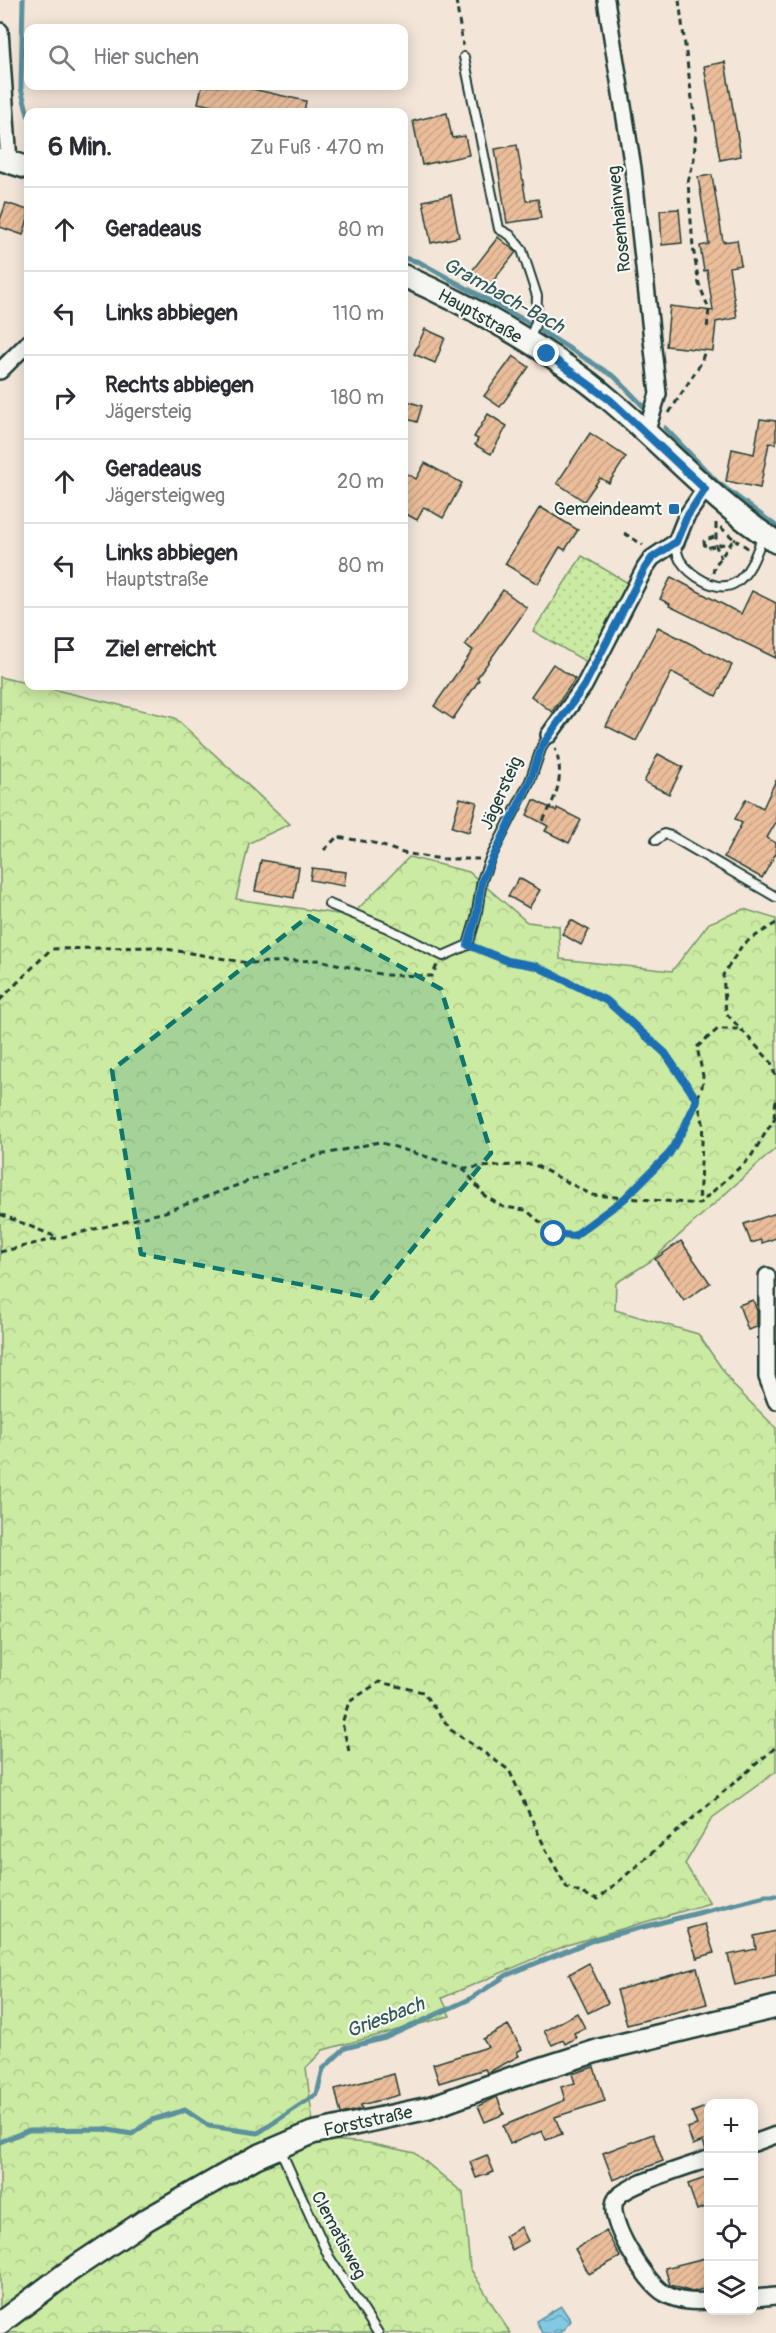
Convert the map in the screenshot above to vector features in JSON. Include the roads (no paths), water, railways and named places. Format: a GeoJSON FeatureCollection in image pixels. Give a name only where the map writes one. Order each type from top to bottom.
{"type":"FeatureCollection","features":[{"type":"Feature","properties":{"kind":"street","name":"Rosenhainweg"},"geometry":{"type":"LineString","coordinates":[[606,0],[633,168],[658,394],[646,433]]}},
{"type":"Feature","properties":{"kind":"street"},"geometry":{"type":"LineString","coordinates":[[0,31],[12,163]]}},
{"type":"Feature","properties":{"kind":"street","name":"Hauptstraße"},"geometry":{"type":"LineString","coordinates":[[408,278],[528,343],[590,383],[646,433],[700,495],[770,538]]}},
{"type":"Feature","properties":{"kind":"street"},"geometry":{"type":"LineString","coordinates":[[0,371],[24,347]]}},
{"type":"Feature","properties":{"kind":"street"},"geometry":{"type":"LineString","coordinates":[[676,542],[700,495]]}},
{"type":"Feature","properties":{"kind":"street","name":"Jägersteig"},"geometry":{"type":"LineString","coordinates":[[549,735],[584,686],[652,558],[676,542]]}},
{"type":"Feature","properties":{"kind":"street"},"geometry":{"type":"LineString","coordinates":[[767,1276],[767,1377],[776,1401]]}},
{"type":"Feature","properties":{"kind":"street","name":"Forststraße"},"geometry":{"type":"LineString","coordinates":[[0,2323],[68,2272],[146,2220],[256,2157],[312,2133],[429,2108],[600,2050],[776,2007]]}},
{"type":"Feature","properties":{"kind":"street"},"geometry":{"type":"LineString","coordinates":[[758,2141],[776,2135]]}},
{"type":"Feature","properties":{"kind":"street"},"geometry":{"type":"LineString","coordinates":[[704,2160],[625,2190],[614,2202],[612,2213],[617,2229],[641,2268],[662,2293],[691,2302],[704,2301]]}},
{"type":"Feature","properties":{"kind":"street"},"geometry":{"type":"LineString","coordinates":[[758,2298],[776,2296]]}},
{"type":"Feature","properties":{"kind":"lane"},"geometry":{"type":"LineString","coordinates":[[464,57],[499,229],[510,235],[522,250],[537,296],[536,322],[528,343]]}},
{"type":"Feature","properties":{"kind":"lane"},"geometry":{"type":"LineString","coordinates":[[676,542],[680,560],[694,574],[710,584],[724,586],[733,584],[741,578],[770,538]]}},
{"type":"Feature","properties":{"kind":"lane","name":"Jägersteig"},"geometry":{"type":"LineString","coordinates":[[328,904],[385,927],[442,956],[468,945],[476,918],[482,880],[490,859],[530,781],[542,746],[549,735]]}},
{"type":"Feature","properties":{"kind":"lane"},"geometry":{"type":"LineString","coordinates":[[656,840],[664,834],[671,836],[776,897]]}},
{"type":"Feature","properties":{"kind":"lane","name":"Clematisweg"},"geometry":{"type":"LineString","coordinates":[[279,2147],[329,2257],[378,2333]]}},
{"type":"Feature","properties":{"kind":"water"},"geometry":{"type":"Polygon","coordinates":[[[561,2306],[571,2321],[560,2333],[542,2333],[536,2321],[561,2306]]]}},
{"type":"Feature","properties":{"kind":"waterway","name":"Grambach-Bach"},"geometry":{"type":"LineString","coordinates":[[23,0],[21,88],[26,108]]}},
{"type":"Feature","properties":{"kind":"waterway","name":"Grambach-Bach"},"geometry":{"type":"LineString","coordinates":[[408,259],[419,262],[524,320],[615,377],[644,407]]}},
{"type":"Feature","properties":{"kind":"waterway","name":"Grambach-Bach"},"geometry":{"type":"LineString","coordinates":[[665,428],[717,482],[776,526]]}},
{"type":"Feature","properties":{"kind":"waterway","name":"Griesbach"},"geometry":{"type":"LineString","coordinates":[[0,2142],[29,2130],[103,2129],[132,2134],[152,2120],[185,2110],[209,2126],[258,2133],[317,2094],[323,2069],[345,2048],[385,2038],[470,1999],[507,1975],[596,1939],[765,1896],[776,1896]]}},
{"type":"Feature","properties":{"kind":"place","name":"Gemeindeamt"},"geometry":{"type":"Point","coordinates":[674,509]}}]}
